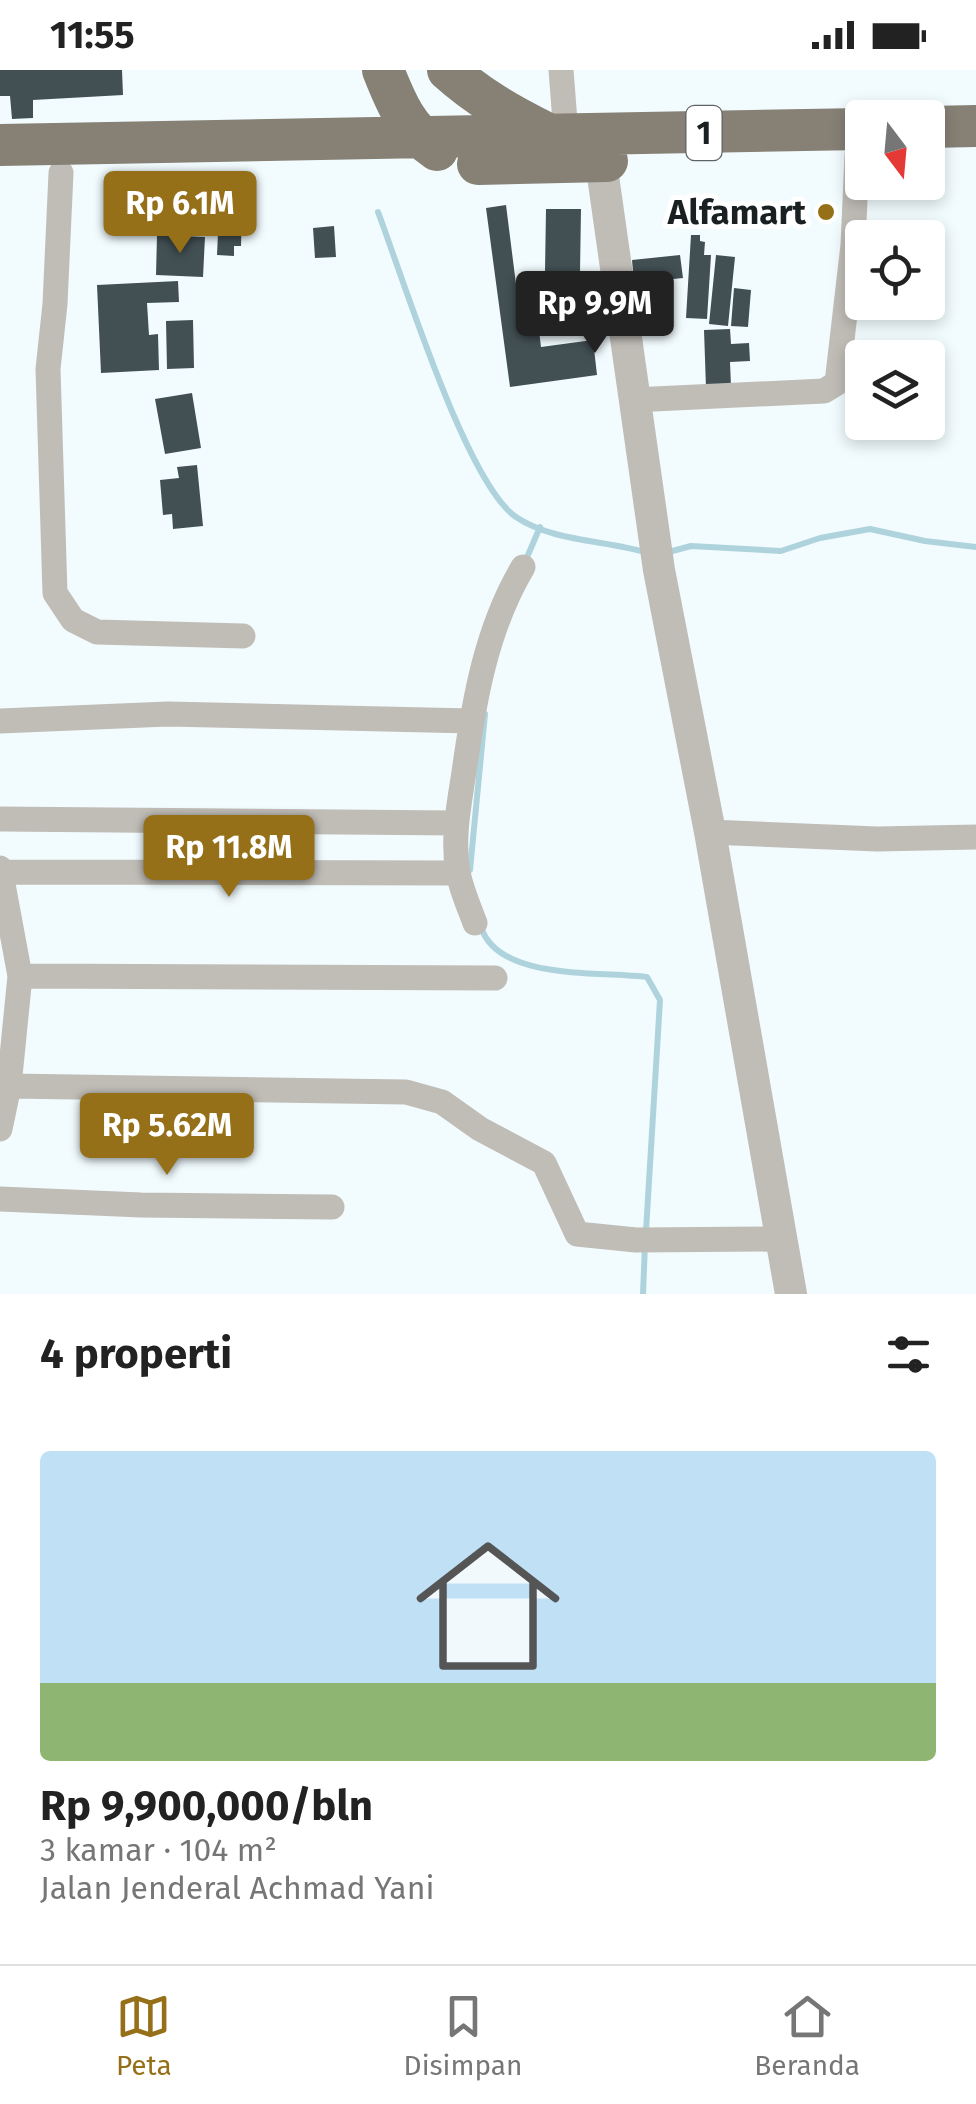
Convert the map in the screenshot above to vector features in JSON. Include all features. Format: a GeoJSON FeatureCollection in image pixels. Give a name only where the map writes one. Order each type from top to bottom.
{"type":"FeatureCollection","features":[{"type":"Feature","properties":{"kind":"highway"},"geometry":{"type":"LineString","coordinates":[[448,70],[509,116],[556,133]]}},
{"type":"Feature","properties":{"kind":"highway"},"geometry":{"type":"LineString","coordinates":[[385,76],[406,122],[418,138],[440,152],[475,164]]}},
{"type":"Feature","properties":{"kind":"highway"},"geometry":{"type":"LineString","coordinates":[[945,127],[976,126]]}},
{"type":"Feature","properties":{"kind":"highway","name":"1"},"geometry":{"type":"LineString","coordinates":[[0,145],[556,133],[845,146]]}},
{"type":"Feature","properties":{"kind":"highway","name":"1"},"geometry":{"type":"LineString","coordinates":[[0,174],[601,162],[845,148]]}},
{"type":"Feature","properties":{"kind":"highway"},"geometry":{"type":"LineString","coordinates":[[945,154],[976,153]]}},
{"type":"Feature","properties":{"kind":"street"},"geometry":{"type":"LineString","coordinates":[[556,133],[561,70]]}},
{"type":"Feature","properties":{"kind":"street"},"geometry":{"type":"LineString","coordinates":[[601,162],[657,555],[791,1294]]}},
{"type":"Feature","properties":{"kind":"street"},"geometry":{"type":"LineString","coordinates":[[61,174],[48,369],[55,593],[72,620],[97,632],[243,636]]}},
{"type":"Feature","properties":{"kind":"street"},"geometry":{"type":"LineString","coordinates":[[633,400],[824,391],[837,384],[857,200]]}},
{"type":"Feature","properties":{"kind":"street"},"geometry":{"type":"LineString","coordinates":[[475,923],[458,872],[456,823],[471,721],[496,621],[523,567]]}},
{"type":"Feature","properties":{"kind":"street"},"geometry":{"type":"LineString","coordinates":[[0,721],[168,714],[471,721]]}},
{"type":"Feature","properties":{"kind":"street"},"geometry":{"type":"LineString","coordinates":[[0,819],[456,823]]}},
{"type":"Feature","properties":{"kind":"street"},"geometry":{"type":"LineString","coordinates":[[710,832],[860,839],[976,837]]}},
{"type":"Feature","properties":{"kind":"street"},"geometry":{"type":"LineString","coordinates":[[0,1129],[9,1086],[20,976],[0,870],[458,872]]}},
{"type":"Feature","properties":{"kind":"street"},"geometry":{"type":"LineString","coordinates":[[20,976],[495,978]]}},
{"type":"Feature","properties":{"kind":"street"},"geometry":{"type":"LineString","coordinates":[[9,1086],[406,1092],[442,1102],[480,1129],[544,1163],[578,1234],[636,1240],[780,1239]]}},
{"type":"Feature","properties":{"kind":"street"},"geometry":{"type":"LineString","coordinates":[[0,1199],[142,1206],[332,1207]]}},
{"type":"Feature","properties":{"kind":"building"},"geometry":{"type":"Polygon","coordinates":[[[0,70],[122,70],[123,95],[33,100],[33,118],[12,119],[10,96],[0,96],[0,70]]]}},
{"type":"Feature","properties":{"kind":"building"},"geometry":{"type":"Polygon","coordinates":[[[506,205],[519,308],[536,306],[541,347],[593,340],[597,375],[510,387],[486,208],[506,205]]]}},
{"type":"Feature","properties":{"kind":"building"},"geometry":{"type":"Polygon","coordinates":[[[546,209],[581,209],[580,272],[545,271],[546,209]]]}},
{"type":"Feature","properties":{"kind":"building"},"geometry":{"type":"Polygon","coordinates":[[[219,210],[242,211],[241,246],[234,246],[234,256],[217,255],[219,210]]]}},
{"type":"Feature","properties":{"kind":"building"},"geometry":{"type":"Polygon","coordinates":[[[334,226],[336,257],[315,258],[313,228],[334,226]]]}},
{"type":"Feature","properties":{"kind":"building"},"geometry":{"type":"Polygon","coordinates":[[[157,235],[205,237],[203,277],[156,275],[157,235]]]}},
{"type":"Feature","properties":{"kind":"building"},"geometry":{"type":"Polygon","coordinates":[[[691,235],[700,235],[700,241],[705,242],[704,255],[711,255],[707,319],[686,318],[691,235]]]}},
{"type":"Feature","properties":{"kind":"building"},"geometry":{"type":"Polygon","coordinates":[[[680,255],[683,278],[634,283],[632,260],[680,255]]]}},
{"type":"Feature","properties":{"kind":"building"},"geometry":{"type":"Polygon","coordinates":[[[716,255],[735,257],[728,326],[709,324],[716,255]]]}},
{"type":"Feature","properties":{"kind":"building"},"geometry":{"type":"Polygon","coordinates":[[[178,281],[179,302],[147,303],[149,335],[158,334],[159,370],[101,373],[97,285],[178,281]]]}},
{"type":"Feature","properties":{"kind":"building"},"geometry":{"type":"Polygon","coordinates":[[[734,288],[751,290],[748,327],[731,326],[734,288]]]}},
{"type":"Feature","properties":{"kind":"building"},"geometry":{"type":"Polygon","coordinates":[[[193,320],[194,368],[167,369],[166,321],[193,320]]]}},
{"type":"Feature","properties":{"kind":"building"},"geometry":{"type":"Polygon","coordinates":[[[730,329],[731,344],[749,343],[750,361],[730,362],[731,386],[706,388],[704,330],[730,329]]]}},
{"type":"Feature","properties":{"kind":"building"},"geometry":{"type":"Polygon","coordinates":[[[192,393],[201,448],[165,454],[155,399],[192,393]]]}},
{"type":"Feature","properties":{"kind":"building"},"geometry":{"type":"Polygon","coordinates":[[[197,465],[203,526],[173,529],[172,514],[163,515],[160,480],[179,478],[177,467],[197,465]]]}},
{"type":"Feature","properties":{"kind":"waterway"},"geometry":{"type":"LineString","coordinates":[[378,212],[437,375],[477,464],[497,497],[516,517],[546,531],[648,553]]}},
{"type":"Feature","properties":{"kind":"waterway"},"geometry":{"type":"LineString","coordinates":[[525,562],[540,527]]}},
{"type":"Feature","properties":{"kind":"waterway"},"geometry":{"type":"LineString","coordinates":[[665,553],[691,546],[781,551],[820,538],[870,529],[976,547]]}},
{"type":"Feature","properties":{"kind":"waterway"},"geometry":{"type":"LineString","coordinates":[[470,870],[485,714]]}},
{"type":"Feature","properties":{"kind":"waterway"},"geometry":{"type":"LineString","coordinates":[[481,927],[491,944],[508,957],[553,970],[647,977],[660,1000],[646,1231]]}},
{"type":"Feature","properties":{"kind":"waterway"},"geometry":{"type":"LineString","coordinates":[[643,1294],[645,1244]]}},
{"type":"Feature","properties":{"kind":"place","name":"Alfamart"},"geometry":{"type":"Point","coordinates":[826,212]}}]}
